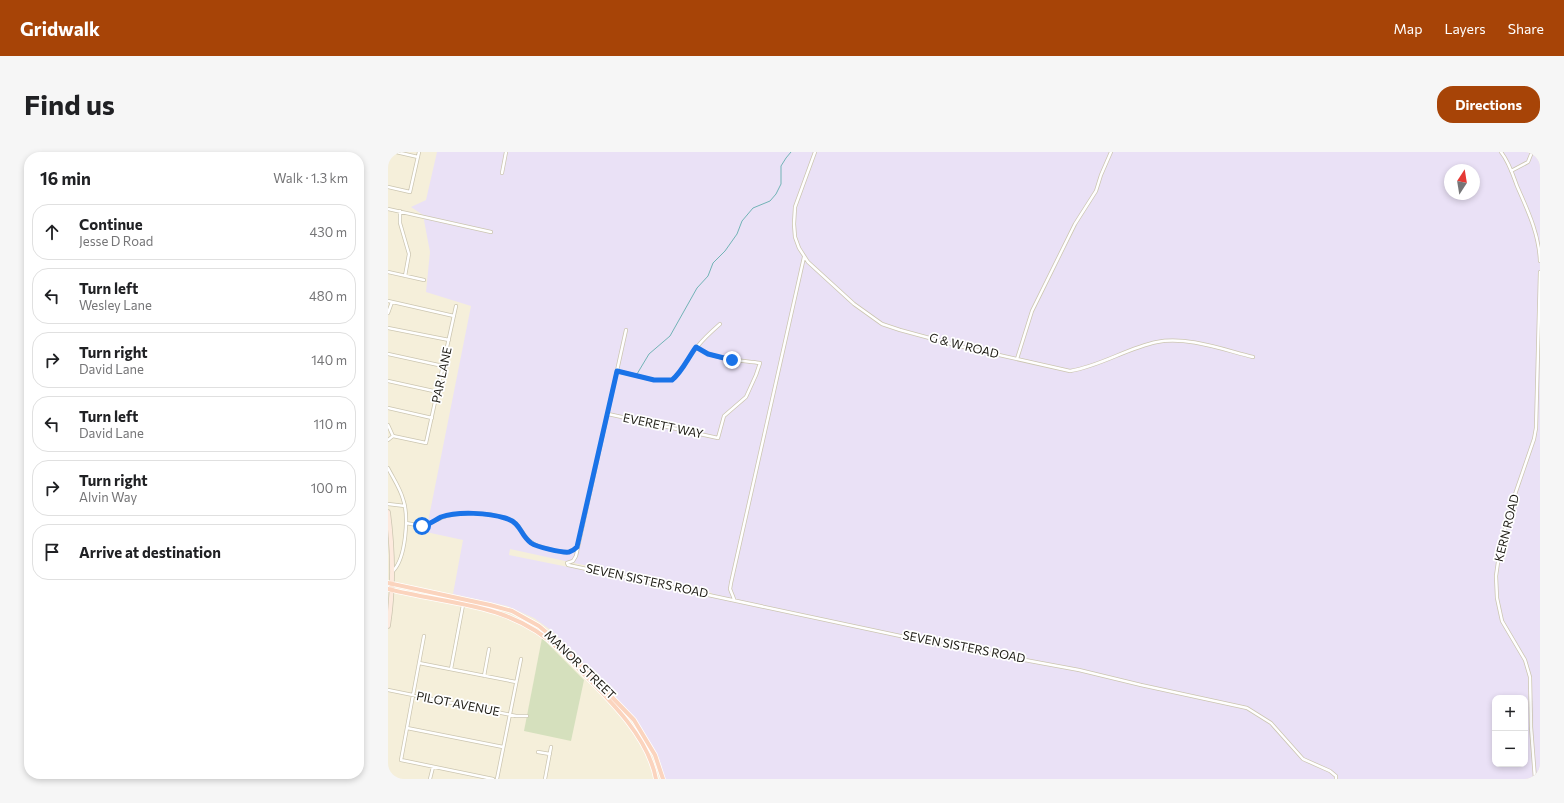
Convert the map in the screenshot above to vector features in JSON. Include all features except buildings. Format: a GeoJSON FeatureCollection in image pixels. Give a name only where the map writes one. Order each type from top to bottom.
{"type":"FeatureCollection","features":[{"type":"Feature","properties":{"kind":"main road"},"geometry":{"type":"LineString","coordinates":[[388,512],[392,548],[392,572],[389,590],[391,598],[388,626]]}},
{"type":"Feature","properties":{"kind":"main road","name":"MANOR STREET"},"geometry":{"type":"LineString","coordinates":[[390,583],[490,604],[512,611],[539,626],[563,646],[634,720],[655,755],[663,779]]}},
{"type":"Feature","properties":{"kind":"main road","name":"MANOR STREET"},"geometry":{"type":"LineString","coordinates":[[389,590],[463,605],[510,617],[523,622],[550,640],[628,722],[646,750],[656,779]]}},
{"type":"Feature","properties":{"kind":"street"},"geometry":{"type":"LineString","coordinates":[[396,152],[418,157]]}},
{"type":"Feature","properties":{"kind":"street"},"geometry":{"type":"LineString","coordinates":[[388,187],[410,192],[419,152]]}},
{"type":"Feature","properties":{"kind":"street"},"geometry":{"type":"LineString","coordinates":[[502,173],[506,152]]}},
{"type":"Feature","properties":{"kind":"street","name":"G & W ROAD"},"geometry":{"type":"LineString","coordinates":[[815,152],[795,207],[795,237],[799,248],[808,262],[854,304],[882,324],[959,346],[1070,371],[1084,369],[1156,342],[1172,340],[1253,357]]}},
{"type":"Feature","properties":{"kind":"street"},"geometry":{"type":"LineString","coordinates":[[1018,360],[1033,307],[1074,224],[1096,191],[1111,152]]}},
{"type":"Feature","properties":{"kind":"street"},"geometry":{"type":"LineString","coordinates":[[1501,152],[1511,171],[1535,228],[1539,244],[1540,260]]}},
{"type":"Feature","properties":{"kind":"street"},"geometry":{"type":"LineString","coordinates":[[1511,171],[1528,162],[1532,152]]}},
{"type":"Feature","properties":{"kind":"street"},"geometry":{"type":"LineString","coordinates":[[388,209],[491,232]]}},
{"type":"Feature","properties":{"kind":"street"},"geometry":{"type":"LineString","coordinates":[[400,212],[400,224],[409,254],[405,276]]}},
{"type":"Feature","properties":{"kind":"street"},"geometry":{"type":"LineString","coordinates":[[1535,228],[1540,229]]}},
{"type":"Feature","properties":{"kind":"street"},"geometry":{"type":"LineString","coordinates":[[734,600],[730,589],[731,583],[804,257]]}},
{"type":"Feature","properties":{"kind":"street"},"geometry":{"type":"LineString","coordinates":[[388,272],[424,280]]}},
{"type":"Feature","properties":{"kind":"street","name":"KERN ROAD"},"geometry":{"type":"LineString","coordinates":[[1535,779],[1531,728],[1530,677],[1525,660],[1506,630],[1501,617],[1497,598],[1496,576],[1500,548],[1507,520],[1519,480],[1534,439],[1536,428],[1540,272]]}},
{"type":"Feature","properties":{"kind":"street"},"geometry":{"type":"LineString","coordinates":[[388,301],[454,316]]}},
{"type":"Feature","properties":{"kind":"street"},"geometry":{"type":"LineString","coordinates":[[388,313],[392,302]]}},
{"type":"Feature","properties":{"kind":"street","name":"PAR LANE"},"geometry":{"type":"LineString","coordinates":[[393,436],[426,443],[456,306]]}},
{"type":"Feature","properties":{"kind":"street"},"geometry":{"type":"LineString","coordinates":[[617,371],[654,380],[672,380],[679,374],[696,347],[720,324]]}},
{"type":"Feature","properties":{"kind":"street"},"geometry":{"type":"LineString","coordinates":[[388,328],[449,340]]}},
{"type":"Feature","properties":{"kind":"street"},"geometry":{"type":"LineString","coordinates":[[406,523],[425,525],[442,517],[457,514],[474,513],[504,517],[518,524],[532,544],[559,551],[573,551],[577,547],[626,330]]}},
{"type":"Feature","properties":{"kind":"street","name":"EVERETT WAY"},"geometry":{"type":"LineString","coordinates":[[608,414],[718,438],[724,416],[746,396],[760,363],[720,357],[702,351],[696,347]]}},
{"type":"Feature","properties":{"kind":"street"},"geometry":{"type":"LineString","coordinates":[[388,354],[443,366]]}},
{"type":"Feature","properties":{"kind":"street"},"geometry":{"type":"LineString","coordinates":[[388,381],[438,392]]}},
{"type":"Feature","properties":{"kind":"street"},"geometry":{"type":"LineString","coordinates":[[388,408],[432,418]]}},
{"type":"Feature","properties":{"kind":"street"},"geometry":{"type":"LineString","coordinates":[[388,425],[393,436],[388,440]]}},
{"type":"Feature","properties":{"kind":"street"},"geometry":{"type":"LineString","coordinates":[[388,468],[401,492],[405,506],[406,523],[400,559],[396,568],[392,572]]}},
{"type":"Feature","properties":{"kind":"street"},"geometry":{"type":"LineString","coordinates":[[388,504],[405,506]]}},
{"type":"Feature","properties":{"kind":"street","name":"SEVEN SISTERS ROAD"},"geometry":{"type":"LineString","coordinates":[[577,547],[575,558],[567,563],[568,565],[938,644],[1079,670],[1247,708],[1271,723],[1303,759],[1330,771],[1336,776],[1336,779]]}},
{"type":"Feature","properties":{"kind":"street"},"geometry":{"type":"LineString","coordinates":[[451,669],[463,605]]}},
{"type":"Feature","properties":{"kind":"street"},"geometry":{"type":"LineString","coordinates":[[424,636],[401,760],[493,779]]}},
{"type":"Feature","properties":{"kind":"street"},"geometry":{"type":"LineString","coordinates":[[484,676],[489,649]]}},
{"type":"Feature","properties":{"kind":"street"},"geometry":{"type":"LineString","coordinates":[[497,779],[521,659]]}},
{"type":"Feature","properties":{"kind":"street"},"geometry":{"type":"LineString","coordinates":[[419,663],[516,682]]}},
{"type":"Feature","properties":{"kind":"street","name":"PILOT AVENUE"},"geometry":{"type":"LineString","coordinates":[[388,690],[510,715],[527,716]]}},
{"type":"Feature","properties":{"kind":"street"},"geometry":{"type":"LineString","coordinates":[[407,728],[503,747]]}},
{"type":"Feature","properties":{"kind":"street"},"geometry":{"type":"LineString","coordinates":[[545,779],[551,747]]}},
{"type":"Feature","properties":{"kind":"street"},"geometry":{"type":"LineString","coordinates":[[538,752],[550,754]]}},
{"type":"Feature","properties":{"kind":"street"},"geometry":{"type":"LineString","coordinates":[[430,779],[433,767]]}},
{"type":"Feature","properties":{"kind":"shaded area"},"geometry":{"type":"Polygon","coordinates":[[[437,152],[1540,152],[1540,779],[665,779],[659,758],[635,719],[595,682],[552,631],[534,618],[507,606],[453,594],[463,540],[426,532],[471,306],[426,292],[430,252],[423,215],[411,207],[426,200],[437,152]],[[510,549],[509,555],[711,596],[712,593],[510,549]]]}},
{"type":"Feature","properties":{"kind":"green space"},"geometry":{"type":"Polygon","coordinates":[[[542,638],[584,680],[571,741],[524,731],[542,638]]]}},
{"type":"Feature","properties":{"kind":"waterway"},"geometry":{"type":"LineString","coordinates":[[637,374],[649,354],[670,336],[697,288],[708,276],[713,263],[725,251],[737,234],[742,221],[753,208],[770,201],[776,194],[781,184],[781,166],[791,152]]}},
{"type":"Feature","properties":{"kind":"route"},"geometry":{"type":"LineString","coordinates":[[422,526],[442,517],[457,514],[474,513],[505,518],[518,524],[532,544],[559,551],[573,551],[577,547],[617,371],[654,380],[672,380],[679,374],[696,347],[708,354],[732,360]]}}]}
